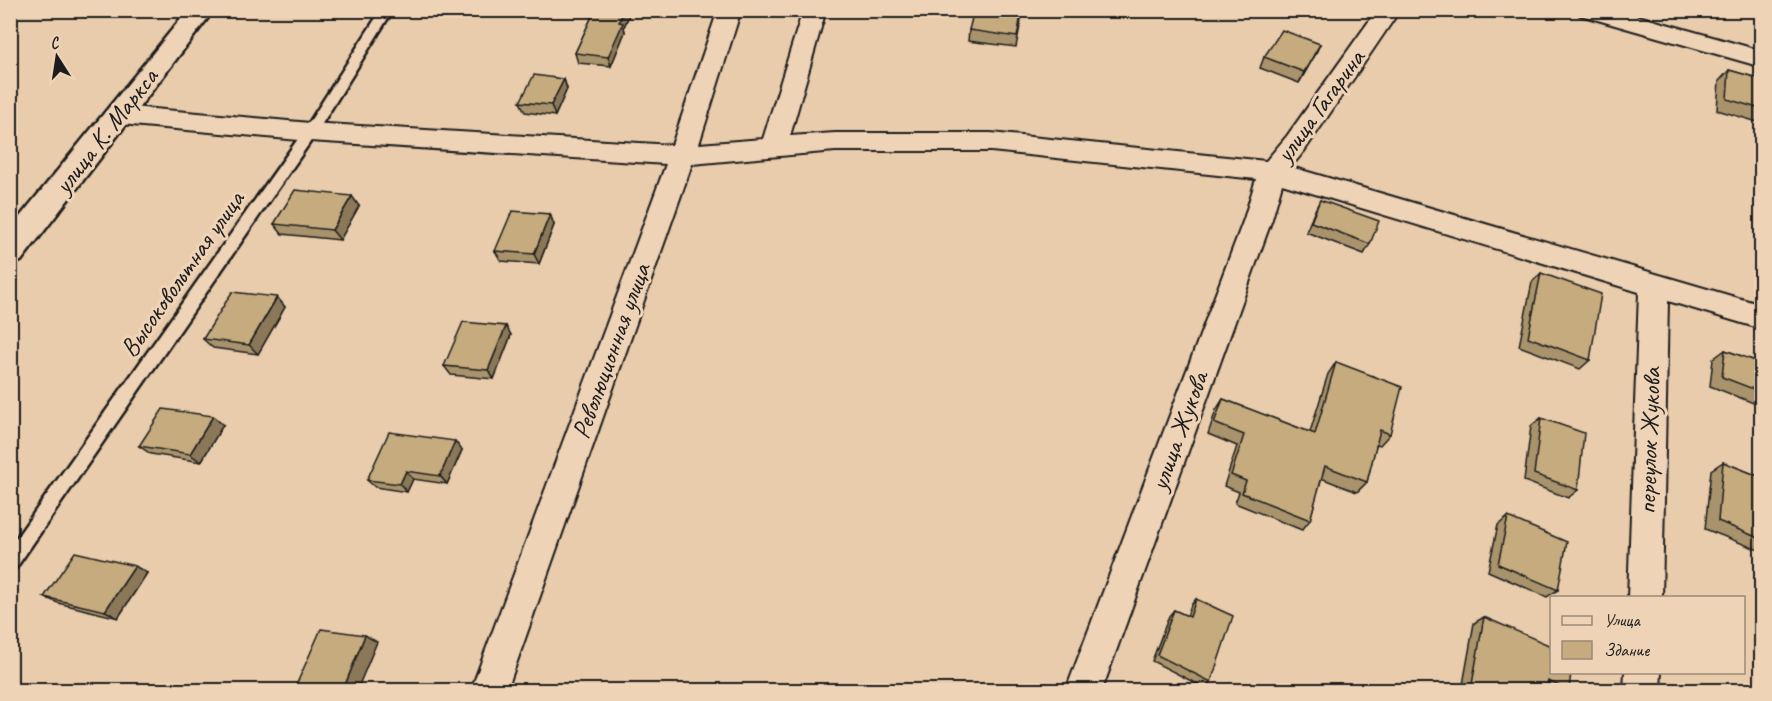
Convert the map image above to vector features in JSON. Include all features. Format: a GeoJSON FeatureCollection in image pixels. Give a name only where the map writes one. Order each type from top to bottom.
{"type":"FeatureCollection","features":[{"type":"Feature","properties":{"kind":"main road","name":"улица К. Маркса"},"geometry":{"type":"LineString","coordinates":[[10,252],[202,10]]}},
{"type":"Feature","properties":{"kind":"street","name":"Революционная улица"},"geometry":{"type":"LineString","coordinates":[[489,690],[682,155],[730,10]]}},
{"type":"Feature","properties":{"kind":"street"},"geometry":{"type":"LineString","coordinates":[[774,146],[815,10]]}},
{"type":"Feature","properties":{"kind":"street","name":"улица Гагарина"},"geometry":{"type":"LineString","coordinates":[[1272,171],[1296,143],[1389,10]]}},
{"type":"Feature","properties":{"kind":"street"},"geometry":{"type":"LineString","coordinates":[[1588,10],[1761,60]]}},
{"type":"Feature","properties":{"kind":"street"},"geometry":{"type":"LineString","coordinates":[[120,115],[310,132],[682,155],[835,142],[991,142],[1272,171],[1761,317]]}},
{"type":"Feature","properties":{"kind":"street","name":"улица Жукова"},"geometry":{"type":"LineString","coordinates":[[1083,690],[1258,219],[1272,171]]}},
{"type":"Feature","properties":{"kind":"street","name":"переулок Жукова"},"geometry":{"type":"LineString","coordinates":[[1645,596],[1654,284]]}},
{"type":"Feature","properties":{"kind":"street"},"geometry":{"type":"LineString","coordinates":[[1642,690],[1643,674]]}},
{"type":"Feature","properties":{"kind":"lane","name":"Высоковольтная улица"},"geometry":{"type":"LineString","coordinates":[[10,562],[310,132],[387,10]]}},
{"type":"Feature","properties":{"kind":"building"},"geometry":{"type":"Polygon","coordinates":[[[595,10],[624,10],[619,22],[623,23],[608,57],[575,53],[595,10]]]}},
{"type":"Feature","properties":{"kind":"building"},"geometry":{"type":"Polygon","coordinates":[[[974,10],[1022,10],[1017,37],[969,30],[974,10]]]}},
{"type":"Feature","properties":{"kind":"building"},"geometry":{"type":"Polygon","coordinates":[[[1282,30],[1320,44],[1304,72],[1264,57],[1282,30]]]}},
{"type":"Feature","properties":{"kind":"building"},"geometry":{"type":"Polygon","coordinates":[[[1729,70],[1761,79],[1761,109],[1727,99],[1729,70]]]}},
{"type":"Feature","properties":{"kind":"building"},"geometry":{"type":"Polygon","coordinates":[[[534,75],[564,79],[551,105],[520,102],[534,75]]]}},
{"type":"Feature","properties":{"kind":"building"},"geometry":{"type":"Polygon","coordinates":[[[295,190],[352,196],[332,230],[274,224],[295,190]]]}},
{"type":"Feature","properties":{"kind":"building"},"geometry":{"type":"Polygon","coordinates":[[[1320,200],[1379,221],[1370,244],[1311,222],[1320,200]]]}},
{"type":"Feature","properties":{"kind":"building"},"geometry":{"type":"Polygon","coordinates":[[[512,211],[550,214],[534,254],[495,251],[512,211]]]}},
{"type":"Feature","properties":{"kind":"building"},"geometry":{"type":"Polygon","coordinates":[[[1541,273],[1601,294],[1590,360],[1528,337],[1541,273]]]}},
{"type":"Feature","properties":{"kind":"building"},"geometry":{"type":"Polygon","coordinates":[[[232,292],[277,297],[249,345],[203,339],[232,292]]]}},
{"type":"Feature","properties":{"kind":"building"},"geometry":{"type":"Polygon","coordinates":[[[463,322],[506,326],[488,370],[444,366],[463,322]]]}},
{"type":"Feature","properties":{"kind":"building"},"geometry":{"type":"Polygon","coordinates":[[[1725,350],[1761,363],[1761,392],[1722,377],[1725,350]]]}},
{"type":"Feature","properties":{"kind":"building"},"geometry":{"type":"Polygon","coordinates":[[[1336,362],[1402,387],[1390,434],[1380,430],[1367,482],[1325,466],[1310,520],[1242,493],[1246,481],[1231,475],[1244,435],[1214,423],[1223,399],[1315,434],[1336,362]]]}},
{"type":"Feature","properties":{"kind":"building"},"geometry":{"type":"Polygon","coordinates":[[[163,409],[213,416],[190,454],[139,446],[163,409]]]}},
{"type":"Feature","properties":{"kind":"building"},"geometry":{"type":"Polygon","coordinates":[[[1541,418],[1584,433],[1578,490],[1534,474],[1541,418]]]}},
{"type":"Feature","properties":{"kind":"building"},"geometry":{"type":"Polygon","coordinates":[[[389,432],[455,441],[440,476],[406,471],[400,484],[367,480],[389,432]]]}},
{"type":"Feature","properties":{"kind":"building"},"geometry":{"type":"Polygon","coordinates":[[[1723,462],[1761,477],[1761,539],[1718,521],[1723,462]]]}},
{"type":"Feature","properties":{"kind":"building"},"geometry":{"type":"Polygon","coordinates":[[[1508,517],[1567,542],[1558,590],[1498,564],[1508,517]]]}},
{"type":"Feature","properties":{"kind":"building"},"geometry":{"type":"Polygon","coordinates":[[[75,552],[135,566],[105,611],[44,597],[75,552]]]}},
{"type":"Feature","properties":{"kind":"building"},"geometry":{"type":"Polygon","coordinates":[[[1196,599],[1233,616],[1211,682],[1157,655],[1174,610],[1190,617],[1196,599]]]}},
{"type":"Feature","properties":{"kind":"building"},"geometry":{"type":"Polygon","coordinates":[[[1484,617],[1550,646],[1550,674],[1571,674],[1569,690],[1548,681],[1547,690],[1486,690],[1472,684],[1484,617]]]}},
{"type":"Feature","properties":{"kind":"building"},"geometry":{"type":"Polygon","coordinates":[[[321,629],[365,635],[343,690],[294,690],[321,629]]]}}]}
